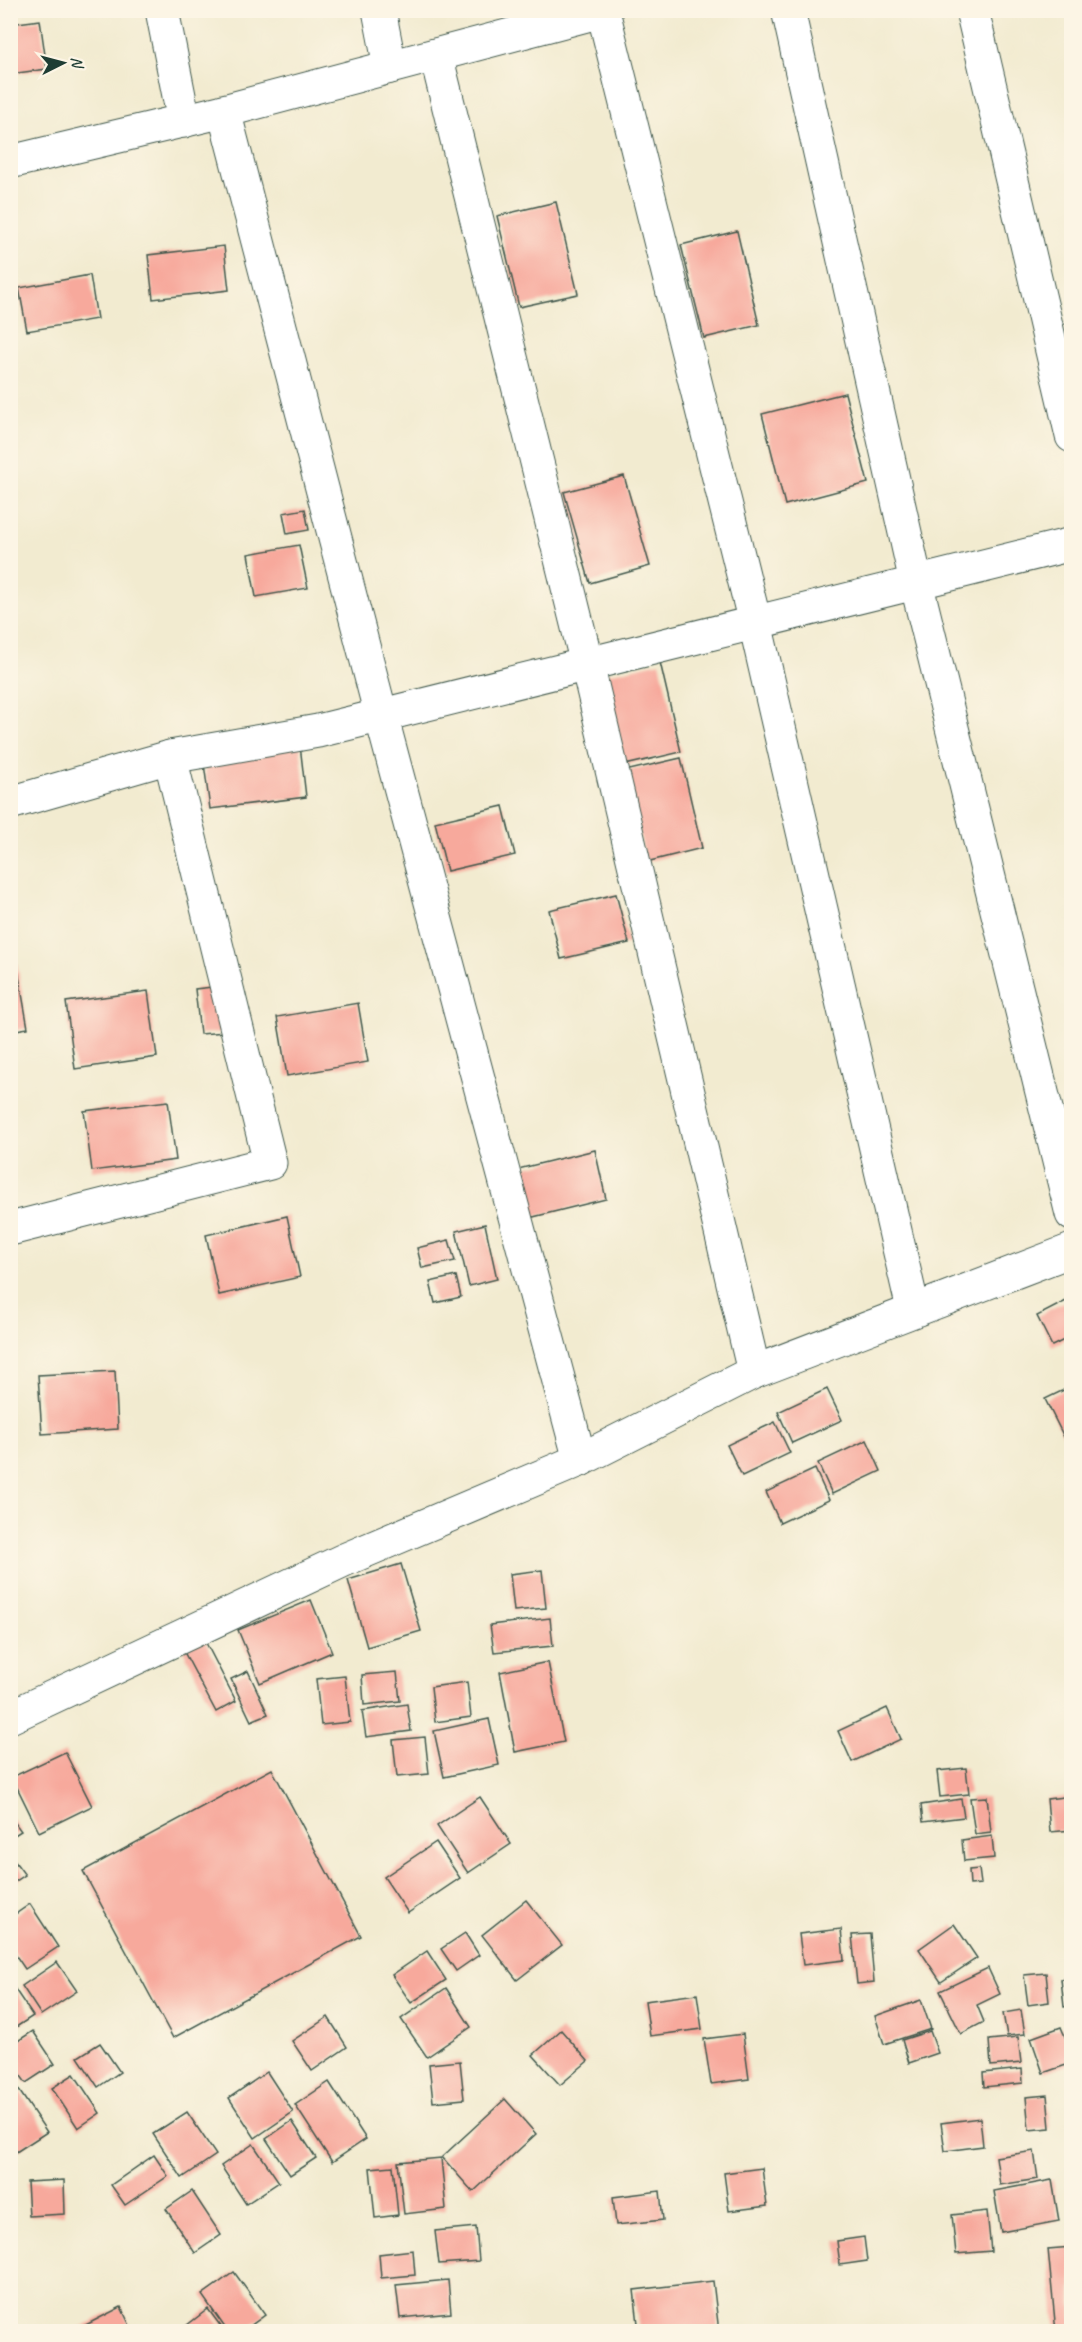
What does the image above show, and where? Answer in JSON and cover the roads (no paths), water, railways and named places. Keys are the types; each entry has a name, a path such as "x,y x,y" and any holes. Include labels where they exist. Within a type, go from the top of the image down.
{"street":[{"path":"162,10 184,121"},
{"path":"379,10 390,67"},
{"path":"788,10 916,582 1071,1214"},
{"path":"972,10 1071,436"},
{"path":"10,162 224,111 591,12 755,623 913,1309"},
{"path":"436,55 587,664 754,1372"},
{"path":"224,111 381,715 580,1460"},
{"path":"10,803 170,757 318,731 1071,544"},
{"path":"10,1229 270,1163 170,757"},
{"path":"10,1717 344,1560 580,1460 754,1372 1071,1250"}]}
